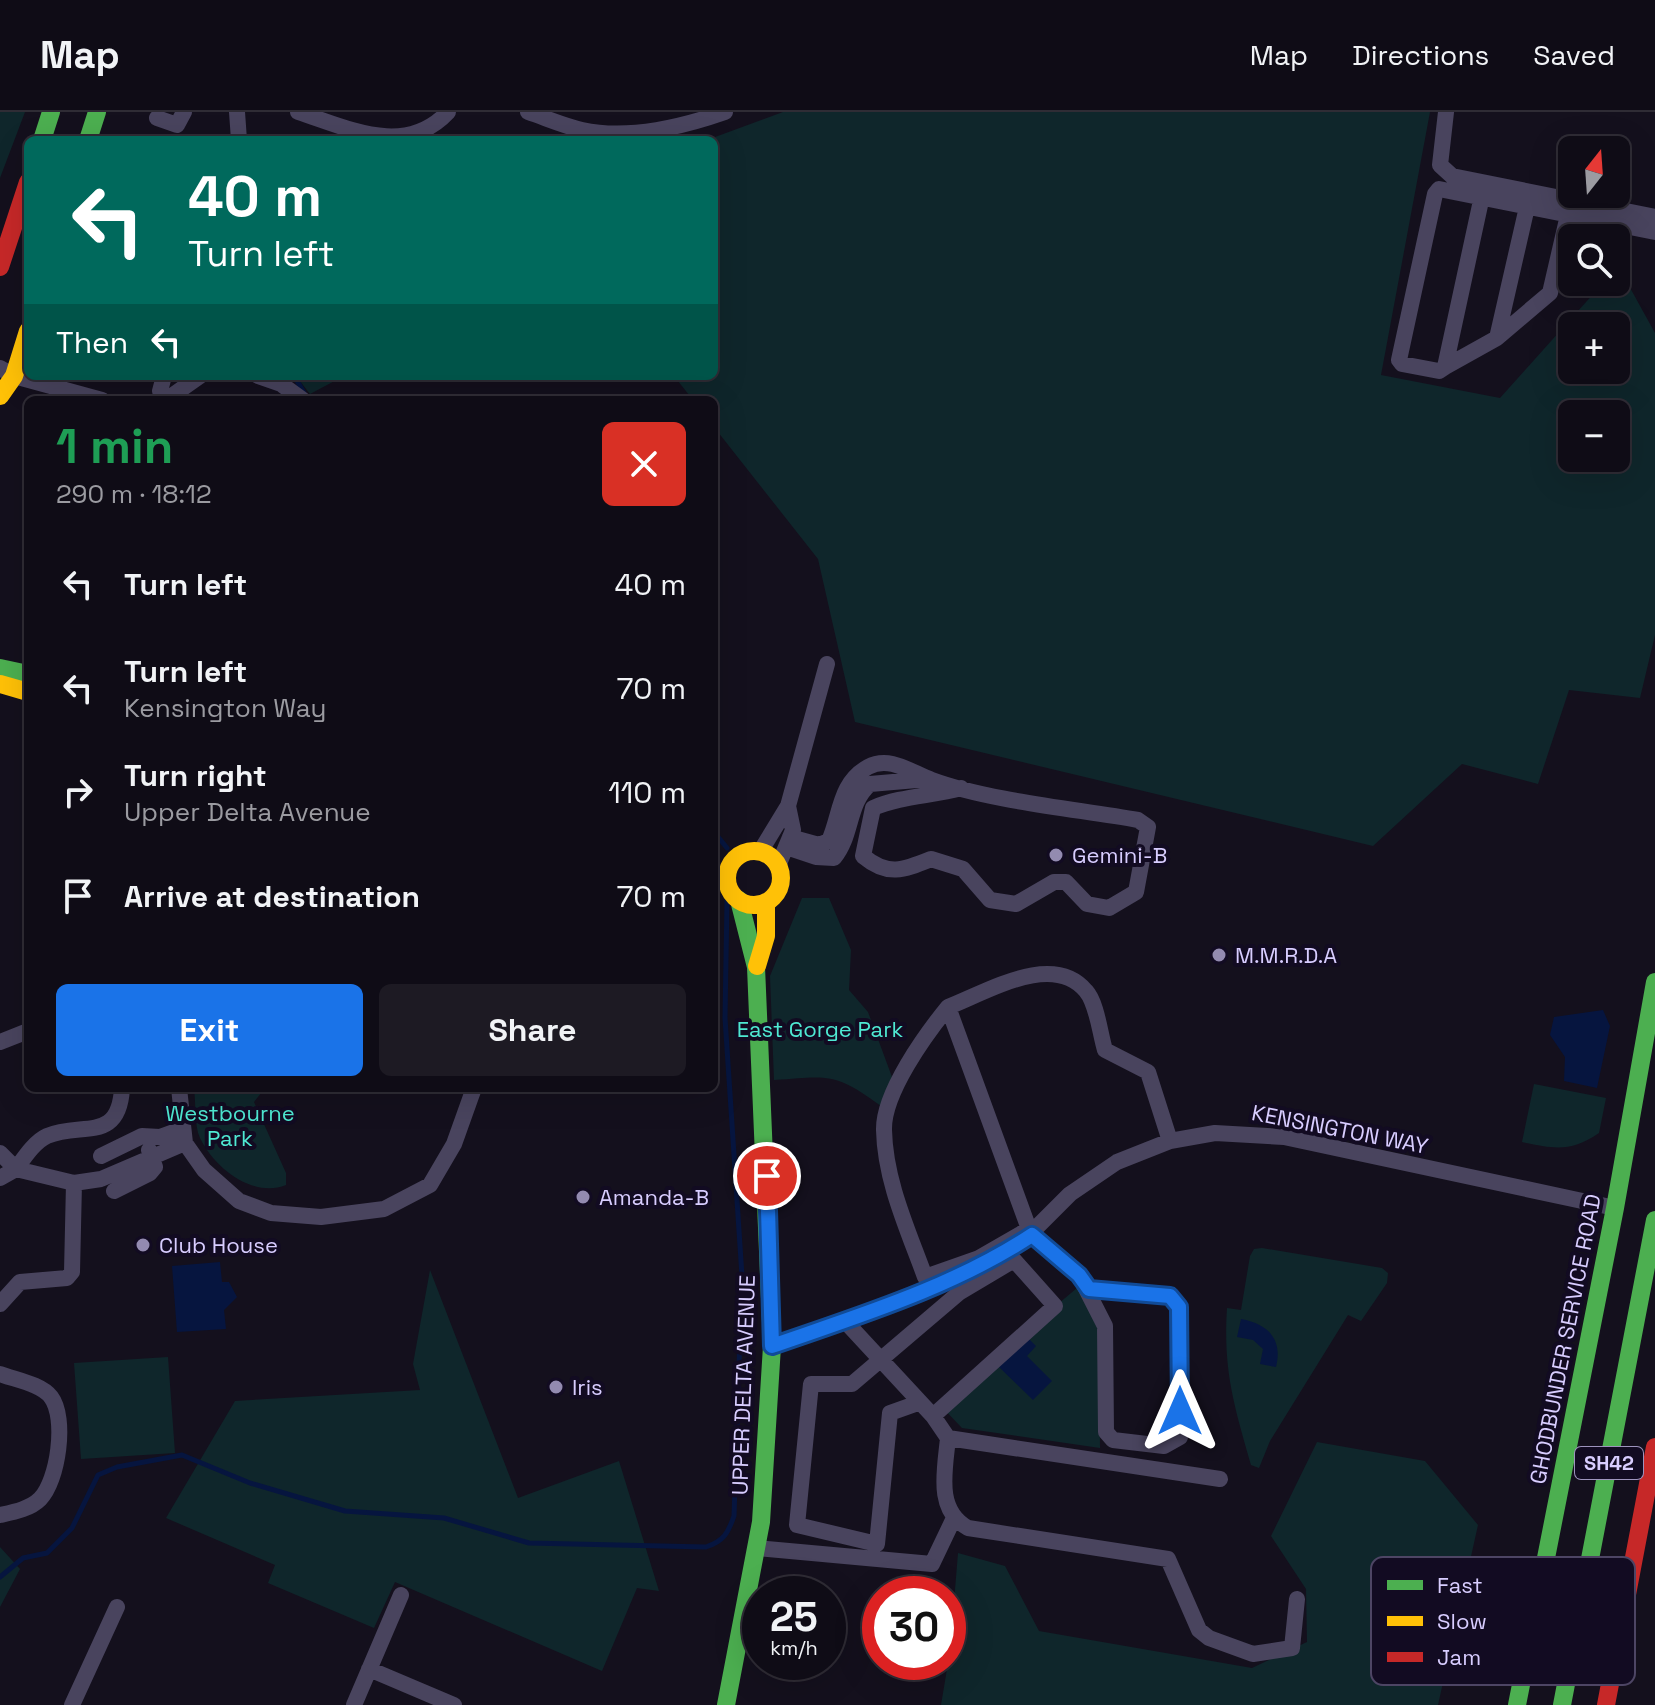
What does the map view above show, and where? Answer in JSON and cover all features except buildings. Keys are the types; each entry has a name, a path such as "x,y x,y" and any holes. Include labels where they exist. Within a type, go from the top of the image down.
{"street":[{"path":"43,136 51,112"},
{"path":"89,136 97,112"},
{"path":"157,118 177,125 184,112"},
{"path":"237,112 239,136"},
{"path":"298,112 373,136"},
{"path":"396,136 413,134 448,112"},
{"path":"528,112 567,133 642,131 694,123 725,112"},
{"path":"1446,112 1440,165 1452,176 1655,217"},
{"path":"1568,215 1550,293 1497,338 1439,371 1402,364 1399,360 1439,189 1655,232"},
{"path":"0,267 24,194"},
{"path":"1445,367 1482,196"},
{"path":"1497,338 1527,207"},
{"path":"0,396 7,372 24,339"},
{"path":"34,380 88,396"},
{"path":"163,389 189,380"},
{"path":"282,380 300,396"},
{"path":"760,852 788,806 827,664"},
{"path":"0,668 24,673"},
{"path":"0,684 24,691"},
{"path":"788,842 816,857 841,859 838,836 855,800 870,784 930,779 961,788 1138,820 1148,827 1136,892 1109,908 1087,904 1066,882 1054,882 1016,904 990,900 963,869 931,859 897,873 875,866 863,856 873,808 888,801 932,797 961,788"},
{"path":"778,866 769,855 747,852 723,858 721,880 739,900 752,905 766,903 780,887 778,866 793,830 788,806"},
{"path":"788,842 819,845 838,836"},
{"name":"UPPER DELTA AVENUE","path":"726,1705 757,1548 772,1346 756,967 739,900"},
{"name":"UPPER DELTA AVENUE","path":"756,967 766,936 766,903"},
{"path":"948,1007 1029,1229 979,1258 925,1277 893,1188 883,1128 889,1105 923,1037 948,1007 1038,973 1065,974 1088,992 1105,1050 1148,1072 1170,1141"},
{"name":"GHODBUNDER SERVICE ROAD","path":"1546,1557 1615,1208 1655,982"},
{"path":"0,1042 24,1033"},
{"path":"0,1178 16,1169 42,1139 51,1134 86,1131 114,1119 121,1109 122,1092"},
{"path":"179,1092 183,1136 204,1170 239,1201 271,1213 321,1217 384,1209 430,1185 454,1144 473,1092"},
{"name":"KENSINGTON WAY","path":"772,1346 930,1289 1004,1253 1032,1235 1070,1194 1105,1170 1170,1141 1215,1133 1284,1137 1615,1208"},
{"path":"101,1156 142,1136 183,1136"},
{"path":"114,1191 150,1173 155,1167 142,1136"},
{"path":"0,1153 16,1169 74,1183 101,1179 142,1159 153,1159 183,1136"},
{"path":"0,1304 5,1303 20,1282 67,1278 72,1272 74,1183"},
{"name":"SH42","path":"1590,1557 1655,1220"},
{"path":"1032,1235 1079,1275 1089,1289 1105,1326 1106,1432 1113,1440 1164,1446 1180,1437 1179,1307 1170,1296 1089,1289"},
{"path":"918,1403 890,1413 877,1544 797,1525 811,1384 852,1384 960,1292 1014,1260 1055,1306 933,1416"},
{"path":"757,1548 932,1564 953,1520 944,1485 948,1438 933,1416 844,1320"},
{"path":"0,1374 44,1390 60,1416 60,1431 46,1492 27,1507 0,1515"},
{"path":"948,1438 1220,1479"},
{"name":"SH42","path":"1634,1557 1655,1447"},
{"path":"953,1520 982,1532 1168,1559 1199,1630 1209,1638 1253,1654 1292,1648 1297,1599"},
{"path":"354,1705 401,1595"},
{"path":"72,1705 117,1607"},
{"path":"369,1669 454,1705"},
{"name":"GHODBUNDER SERVICE ROAD","path":"1517,1705 1521,1685"},
{"name":"SH42","path":"1562,1705 1566,1685"},
{"name":"SH42","path":"1606,1705 1610,1685"}],"green space":[{"path":"0,112 25,112 0,178"},
{"path":"783,112 1430,112 1381,375 1500,398 1558,333 1558,384 1630,384 1630,312 1577,312 1591,296 1630,296 1630,288 1655,333 1655,635 1640,698 1569,690 1538,784 1462,764 1373,846 855,722 818,559 718,432 718,396 690,396 677,380 718,380 718,136"},
{"path":"299,380 336,380 310,394"},
{"name":"East Gorge Park","path":"802,898 829,898 851,950 849,990 868,1012 892,1077 881,1106 853,1087 831,1079 774,1080 770,976"},
{"path":"1534,1084 1606,1098 1599,1133 1571,1146 1522,1142"},
{"name":"Westbourne Park","path":"194,1092 262,1092 254,1102 286,1173 286,1185 261,1188 236,1178 207,1149 198,1133"},
{"path":"1254,1249 1382,1268 1388,1273 1387,1283 1361,1321 1348,1315 1270,1441 1259,1468 1251,1465 1235,1406 1228,1370 1226,1330 1227,1308 1241,1310 1250,1256"},
{"path":"430,1270 518,1498 619,1461 659,1591 637,1588 602,1671 395,1582 374,1628 268,1583 275,1565 166,1518 235,1401 420,1390 413,1364"},
{"path":"1077,1288 1099,1329 1100,1448 962,1428 939,1404"},
{"path":"168,1357 175,1453 81,1459 74,1363"},
{"path":"1317,1442 1425,1461 1478,1525 1471,1557 1371,1557 1371,1685 1442,1685 1438,1705 941,1705 945,1680 966,1680 966,1576 956,1576 958,1553 1005,1566 1039,1631 1252,1668 1307,1642 1306,1589 1271,1536"},
{"path":"0,1547 20,1569 0,1607"}],"water":[{"path":"1603,1010 1610,1026 1597,1088 1564,1081 1565,1057 1550,1035 1554,1017"},
{"path":"220,1262 222,1282 229,1282 237,1297 224,1310 226,1329 177,1332 172,1266"},
{"path":"1241,1319 1259,1325 1271,1334 1277,1348 1276,1367 1260,1364 1263,1349 1253,1340 1237,1337"},
{"path":"1028,1338 1036,1346 1027,1356 1052,1381 1033,1400 999,1367"}],"waterway":[{"path":"297,380 304,393"},
{"path":"718,837 727,848"},
{"path":"0,1577 23,1558 47,1553 72,1528 98,1475 117,1467 182,1455 250,1483 345,1511 444,1518 529,1543 706,1547 721,1539 734,1516 742,1276 725,1018 727,900"}],"traffic: fast":[{"path":"43,136 51,112"},
{"path":"89,136 97,112"},
{"path":"0,668 24,673"},
{"path":"726,1705 761,1522 772,1346 756,967 739,900"},
{"path":"1546,1557 1615,1208 1655,982"},
{"path":"1590,1557 1655,1220"},
{"path":"1517,1705 1521,1685"},
{"path":"1562,1705 1566,1685"}],"traffic: slow":[{"path":"0,396 14,376 24,344"},
{"path":"0,684 24,691"},
{"path":"754,851 773,859 781,878 773,897 754,905 735,897 727,878 735,859 754,851"},
{"path":"757,966 766,936 766,903"}],"traffic: jam":[{"path":"0,267 24,194"},
{"path":"1634,1557 1655,1447"},
{"path":"1606,1705 1610,1685"}],"place":[{"name":"Gemini-B","path":"1056,855"},
{"name":"M.M.R.D.A","path":"1219,955"},
{"name":"Amanda-B","path":"583,1197"},
{"name":"Club House","path":"143,1245"},
{"name":"Iris","path":"556,1387"}],"route":[{"path":"767,1176 772,1346 930,1289 1004,1253 1032,1235 1079,1275 1089,1289 1170,1296 1179,1307 1180,1411"}]}
